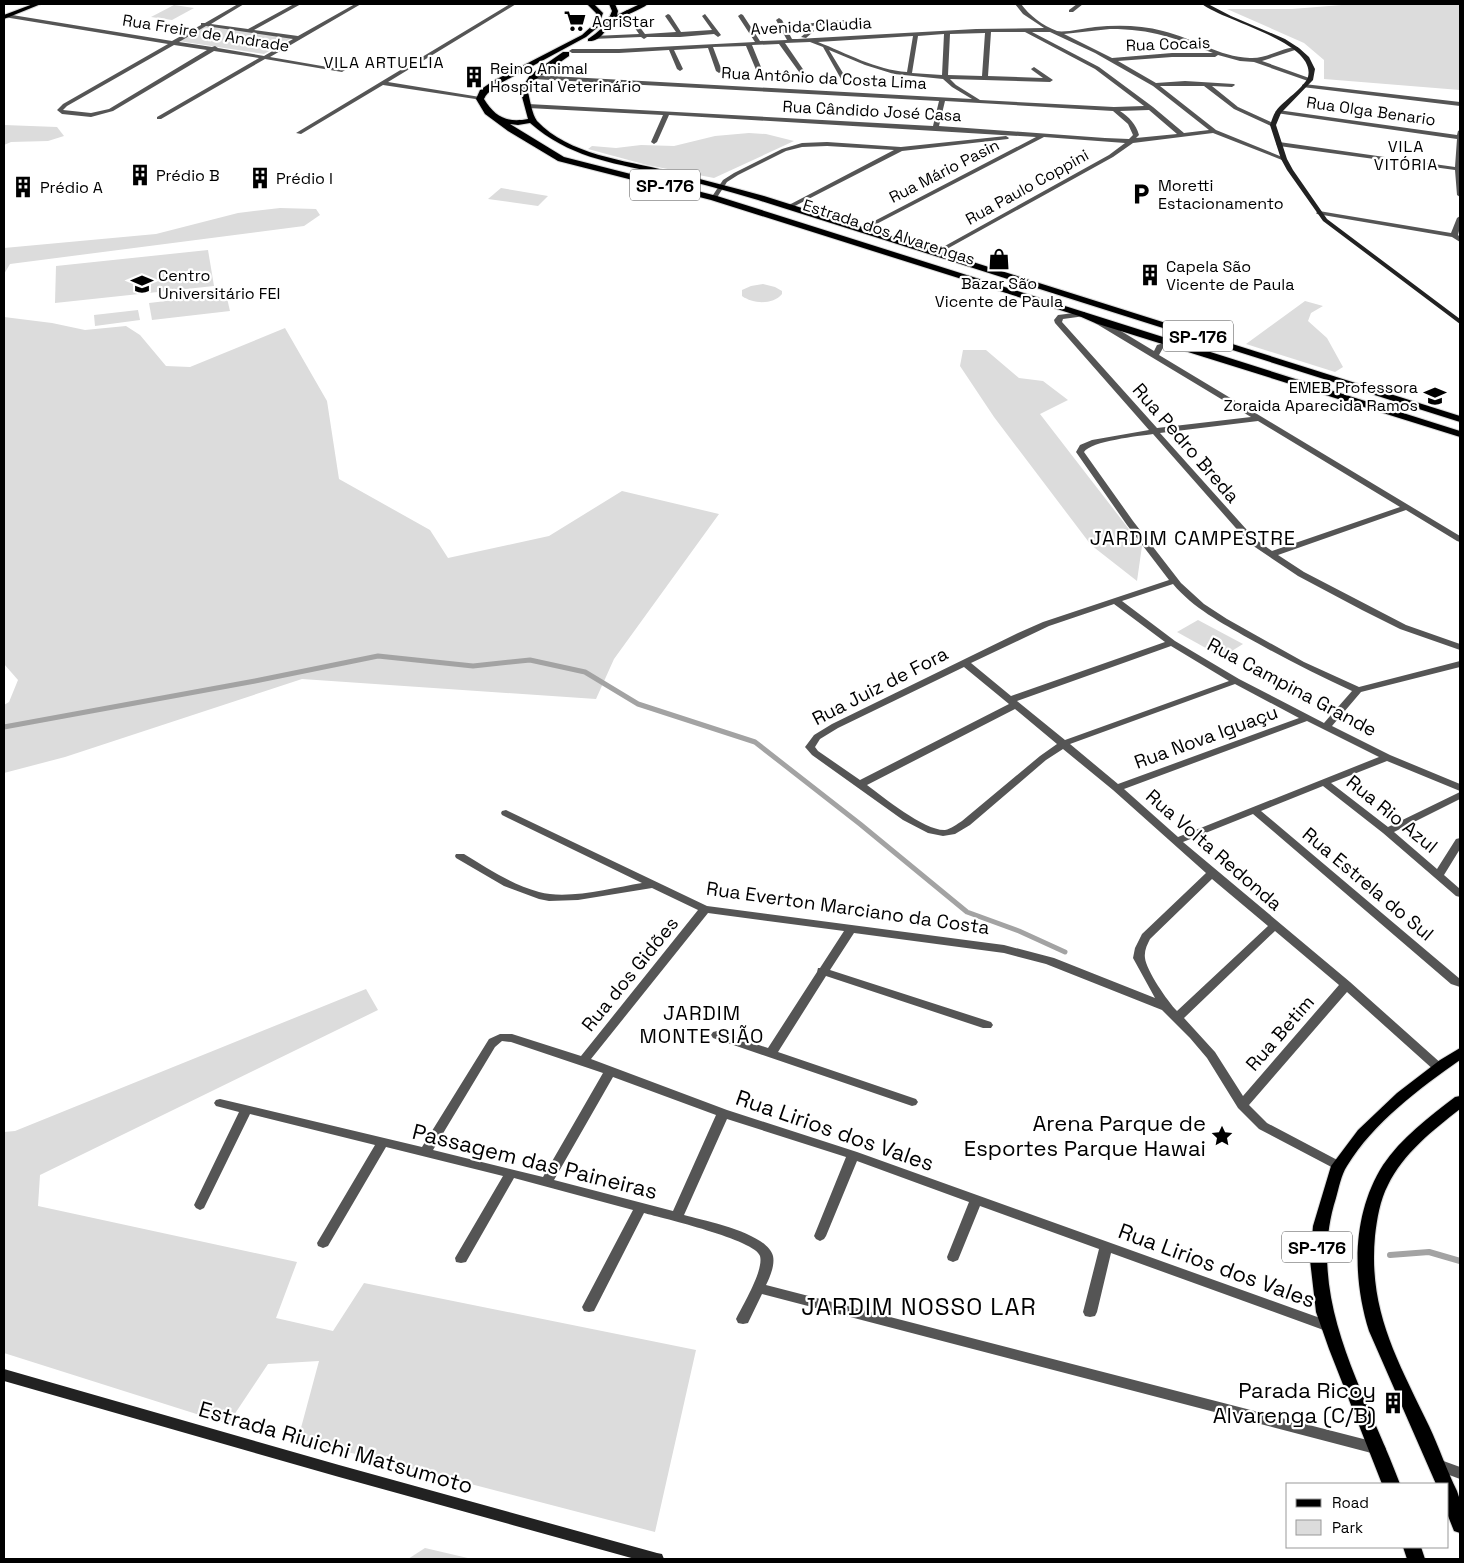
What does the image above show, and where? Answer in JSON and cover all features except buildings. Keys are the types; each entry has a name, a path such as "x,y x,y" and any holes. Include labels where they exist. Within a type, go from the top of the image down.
{"main road":[{"path":"5,17 35,4"},
{"path":"590,4 600,14"},
{"path":"480,99 486,89 584,36 596,26 600,14 616,4"},
{"path":"612,20 616,4"},
{"path":"498,120 518,123 532,120 524,92 527,84 534,77 594,38 612,20 645,4"},
{"path":"486,89 508,86 524,92"},
{"name":"Estrada dos Alvarengas","path":"480,99 488,112 498,120 528,141 561,159 714,198 1460,434"},
{"name":"Estrada dos Alvarengas","path":"532,120 549,135 580,152 720,186 1460,419"},
{"path":"852,241 859,236 861,230"},
{"path":"919,262 936,254"},
{"name":"SP-176","path":"1391,1483 1379,1449 1354,1394 1329,1327 1319,1290 1316,1251 1323,1211 1339,1166 1359,1138 1387,1110 1460,1053"},
{"name":"SP-176","path":"1445,1483 1376,1329 1367,1296 1366,1258 1369,1220 1380,1184 1388,1169 1419,1137 1460,1100"},
{"path":"1449,1494 1460,1526"}],"street":[{"path":"215,48 104,113 91,115 62,112 60,110 65,105 240,4"},
{"path":"250,30 298,4"},
{"path":"159,118 358,4"},
{"path":"299,133 513,4"},
{"path":"1018,4 1025,13 1055,32 1113,60 1156,85 1214,131 1284,159"},
{"path":"1071,11 1080,4"},
{"path":"1205,4 1296,48 1313,68 1310,80 1278,112 1273,125 1284,159 1319,213 1334,227 1460,322"},
{"path":"627,12 644,37"},
{"path":"668,16 680,35"},
{"path":"706,16 723,45"},
{"path":"742,16 758,42"},
{"name":"Rua Freire de Andrade","path":"5,17 266,56 342,70"},
{"path":"779,20 790,41 823,34 932,28"},
{"path":"804,37 811,32 806,25 844,22"},
{"path":"203,24 298,38"},
{"name":"Avenida Claudia","path":"572,51 596,55 758,42 811,41 988,31 1024,30 1055,32 1122,27 1142,28 1174,36 1224,56"},
{"path":"1024,30 1097,68 1152,108 1183,135"},
{"path":"985,79 988,31"},
{"path":"594,38 715,32"},
{"path":"947,33 945,77 954,86 978,100"},
{"path":"909,75 916,34"},
{"path":"811,41 888,71 909,75 1050,80 1034,69"},
{"path":"781,42 804,76"},
{"path":"748,43 760,72"},
{"path":"710,46 720,71"},
{"path":"671,48 680,69"},
{"path":"825,48 843,78"},
{"path":"1254,60 1296,48"},
{"path":"619,52 619,61"},
{"name":"Rua Cocais","path":"1113,60 1172,55 1224,56"},
{"path":"1224,56 1254,60 1310,80"},
{"name":"Rua Antônio da Costa Lima","path":"534,77 1114,109 1152,108"},
{"path":"383,83 480,99"},
{"path":"1206,84 1228,102 1249,115 1273,125"},
{"path":"1156,85 1232,85"},
{"path":"1304,86 1460,104"},
{"path":"936,128 942,99"},
{"name":"Rua Cândido José Casa","path":"528,106 936,128 1041,137 1131,141 1214,131"},
{"path":"1114,109 1132,124 1136,135 1131,141"},
{"name":"Rua Olga Benario","path":"1278,112 1460,134"},
{"path":"654,142 667,114"},
{"path":"1460,134 1460,195"},
{"path":"714,198 720,186 736,174 784,150 802,144 901,149 1027,135"},
{"name":"Rua Mário Pasin","path":"861,230 1041,137"},
{"name":"Rua Paulo Coppini","path":"936,254 1110,156 1131,141"},
{"path":"1279,144 1459,166"},
{"path":"789,207 901,149"},
{"path":"1319,213 1454,235 1460,240"},
{"path":"1454,235 1460,218"},
{"name":"Rua Pedro Breda","path":"1082,314 1061,317 1058,320 1238,528 1252,541 1301,574 1365,608 1403,627 1460,648"},
{"path":"1098,321 1156,354 1460,539"},
{"path":"1156,354 1160,347 1171,343"},
{"path":"1259,418 1155,431 1087,444 1080,452 1174,581 1202,606 1224,621 1301,664 1358,690"},
{"path":"1271,554 1407,507"},
{"name":"Rua Juiz de Fora","path":"1065,743 1043,758 966,823 951,832 943,833 932,831 907,818 815,753 810,747 812,741 835,726 1046,624 1174,581"},
{"name":"Rua Campina Grande","path":"1116,601 1172,643 1236,681 1307,718 1460,788"},
{"path":"861,784 1012,702 1172,643"},
{"name":"Rua Volta Redonda","path":"964,662 1118,788 1212,873 1346,985 1439,1068"},
{"path":"1326,727 1358,690 1460,664"},
{"path":"1065,743 1236,681"},
{"name":"Rua Nova Iguaçu","path":"1118,788 1307,718"},
{"path":"1176,841 1387,756"},
{"name":"Rua Rio Azul","path":"1324,782 1387,831 1460,894"},
{"path":"1387,831 1460,794"},
{"name":"Rua Estrela do Sul","path":"1253,809 1455,981 1460,982"},
{"name":"Rua Everton Marciano da Costa","path":"506,813 705,909 970,943 1034,956 1166,1007"},
{"path":"1439,875 1460,841"},
{"path":"460,856 513,887 541,897 564,898 654,884"},
{"path":"1212,873 1146,937 1140,948 1139,958 1144,970 1166,1007 1211,1055 1242,1105 1263,1126 1339,1166"},
{"name":"Rua dos Gidões","path":"583,1061 705,909"},
{"path":"1177,1018 1274,926"},
{"path":"771,1053 822,971 851,929"},
{"path":"822,971 987,1025"},
{"name":"Rua Betim","path":"1242,1105 1346,985"},
{"path":"717,1035 912,1102"},
{"name":"Rua Lirios dos Vales","path":"425,1153 491,1044 497,1038 503,1036 522,1040 723,1113 852,1155 1329,1327"},
{"path":"546,1183 610,1071"},
{"name":"Passagem das Paineiras","path":"220,1103 511,1174 677,1217 757,1243 764,1250 767,1258 757,1288 743,1319"},
{"path":"200,1205 246,1110"},
{"path":"677,1217 723,1113"},
{"path":"323,1243 382,1143"},
{"path":"820,1236 852,1155"},
{"path":"460,1258 511,1174"},
{"path":"953,1257 976,1199"},
{"path":"589,1307 640,1208"},
{"path":"1090,1312 1106,1246"},
{"path":"757,1288 1379,1449"},
{"name":"Estrada Riuichi Matsumoto","path":"4,1375 339,1471 658,1559"},
{"path":"1438,1465 1460,1473"}],"green space":[{"path":"1354,4 1460,4 1460,90 1324,79 1324,60 1304,43 1227,9 1292,9"},
{"path":"174,5 194,8 172,20 151,17"},
{"path":"207,25 292,38 264,54 178,41"},
{"path":"4,125 57,127 64,136 48,141 11,142 4,145"},
{"path":"749,133 766,134 794,141 714,178 647,165 588,149 592,146 616,148 641,145 674,146 715,136"},
{"path":"501,188 548,196 538,206 488,199"},
{"path":"280,208 316,209 320,215 304,226 10,264 4,274 4,248 156,234 238,213"},
{"path":"208,250 214,286 55,303 56,266"},
{"path":"763,284 775,287 782,291 782,294 768,302 752,301 742,296 742,290"},
{"path":"226,294 230,311 152,320 149,303"},
{"path":"1305,301 1323,306 1311,313 1308,321 1327,338 1343,367 1335,372 1246,344"},
{"path":"138,310 140,320 95,326 94,315"},
{"path":"4,317 52,323 85,330 126,326 140,335 166,366 190,367 285,328 327,401 339,479 430,530 448,558 549,536 622,491 719,514 614,659 596,699 302,679 65,757 4,773 4,705 9,702 18,680 4,664"},
{"path":"963,350 986,350 1019,378 1043,381 1068,400 1040,414 1142,546 1137,581 1091,545 994,417 960,366"},
{"path":"1198,620 1243,644 1222,657 1177,632"},
{"path":"366,989 378,1010 40,1175 38,1206 297,1262 276,1318 333,1331 364,1283 696,1350 655,1532 298,1439 319,1361 268,1364 228,1424 4,1353 4,1132 15,1131"},
{"path":"425,1548 472,1559 408,1559"}],"waterway":[{"path":"4,727 255,681 378,656 473,666 530,660 585,672 638,704 755,742 860,824 967,912 1019,931 1065,952"},
{"path":"1390,1255 1429,1252 1460,1261"}],"place":[{"name":"AgriStar","path":"575,21"},
{"name":"Reino Animal Hospital Veterinário","path":"474,77"},
{"name":"Prédio B","path":"140,175"},
{"name":"Prédio I","path":"260,178"},
{"name":"Prédio A","path":"23,187"},
{"name":"Moretti Estacionamento","path":"1141,194"},
{"name":"Bazar São Vicente de Paula","path":"999,259"},
{"name":"Capela São Vicente de Paula","path":"1150,275"},
{"name":"Centro Universitário FEI","path":"142,284"},
{"name":"EMEB Professora Zoraida Aparecida Ramos","path":"1435,396"},
{"name":"Arena Parque de Esportes Parque Hawai","path":"1222,1136"},
{"name":"Parada Ricoy Alvarenga (C/B)","path":"1393,1403"}],"district":[{"name":"VILA ARTUELIA","path":"384,62"},
{"name":"VILA VITÓRIA","path":"1406,155"},
{"name":"JARDIM CAMPESTRE","path":"1193,538"},
{"name":"JARDIM MONTE SIÃO","path":"702,1024"},
{"name":"JARDIM NOSSO LAR","path":"919,1306"}]}
